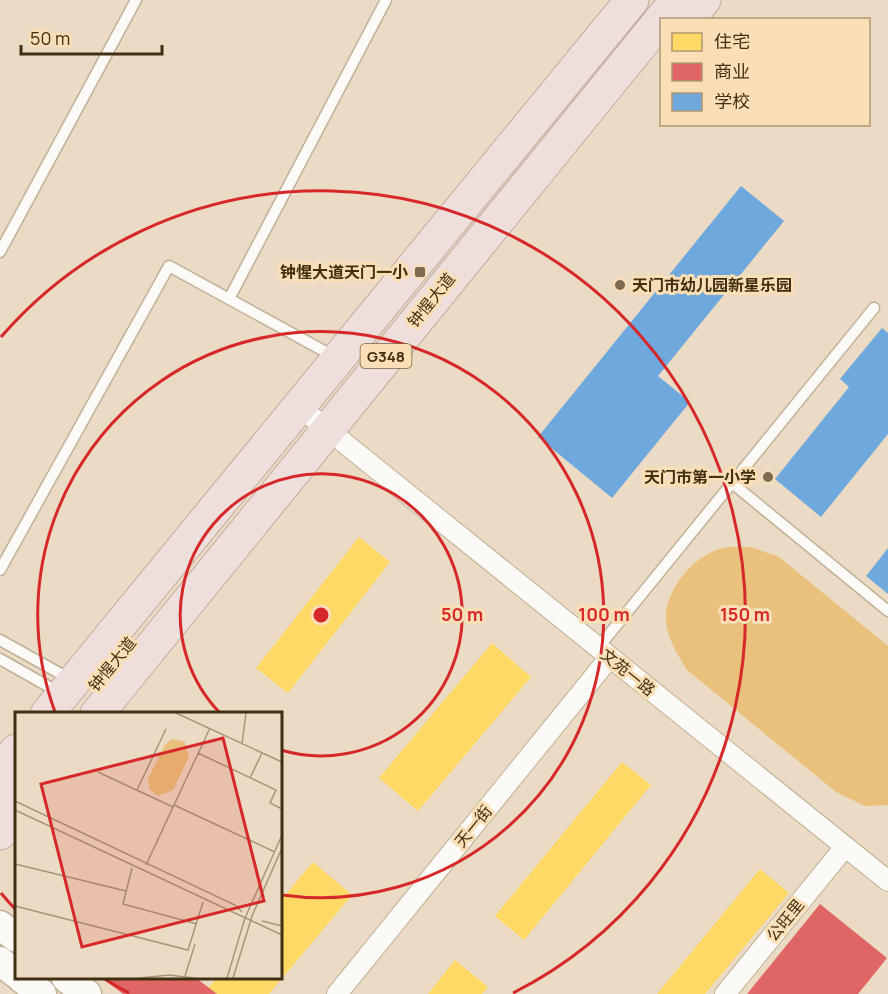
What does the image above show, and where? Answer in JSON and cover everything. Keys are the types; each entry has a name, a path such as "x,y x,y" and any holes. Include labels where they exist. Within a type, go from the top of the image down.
{"highway":[{"path":"64,701 338,358 632,0"},
{"name":"钟惺大道","path":"64,701 328,430 651,0"},
{"name":"钟惺大道","path":"662,18 677,0"},
{"path":"690,18 704,0"},
{"name":"钟惺大道","path":"99,712 660,21"},
{"path":"123,712 328,430 660,54"},
{"path":"0,771 15,752"},
{"path":"0,802 15,783"},
{"path":"0,833 15,814"},
{"path":"0,852 15,843"}],"main road":[{"path":"0,925 15,937"},
{"path":"0,961 15,973"},
{"path":"22,979 42,994"},
{"path":"67,979 87,994"}],"street":[{"name":"文苑一路","path":"328,430 888,881"},
{"name":"天一街","path":"337,994 604,653"},
{"name":"公旺里","path":"725,994 845,847"}],"lane":[{"path":"0,252 136,0"},
{"path":"229,299 386,0"},
{"path":"0,570 169,266 338,358"},
{"path":"604,653 732,483 873,308"},
{"path":"732,483 888,611"},
{"path":"0,640 64,701"},
{"path":"0,658 64,701"}],"shaded area":[{"path":"726,547 751,547 779,557 888,646 888,805 865,806 836,792 687,670 676,651 667,630 666,615 672,593 685,573 713,551"}],"building: 住宅":[{"path":"359,537 390,562 288,693 256,668"},
{"path":"492,643 531,677 418,811 379,778"},
{"path":"622,762 651,785 524,940 495,916"},
{"path":"313,862 352,895 282,978 282,899"},
{"path":"760,869 789,893 705,994 657,994"},
{"path":"455,960 488,987 482,994 428,994"},
{"path":"216,979 282,979 269,994 217,994 208,988"}],"building: 商业":[{"path":"820,904 887,958 858,994 747,994"},
{"path":"103,979 197,979 217,994 123,994"}],"building: 学校":[{"path":"741,186 784,221 658,376 690,402 612,498 538,437"},
{"path":"882,328 888,333 888,434 821,517 775,479 849,387 840,379"},
{"path":"888,548 888,594 866,576"}],"place":[{"name":"钟惺大道天门一小","path":"420,272"},
{"name":"天门市幼儿园新星乐园","path":"620,285"},
{"name":"天门市第一小学","path":"768,477"}]}
